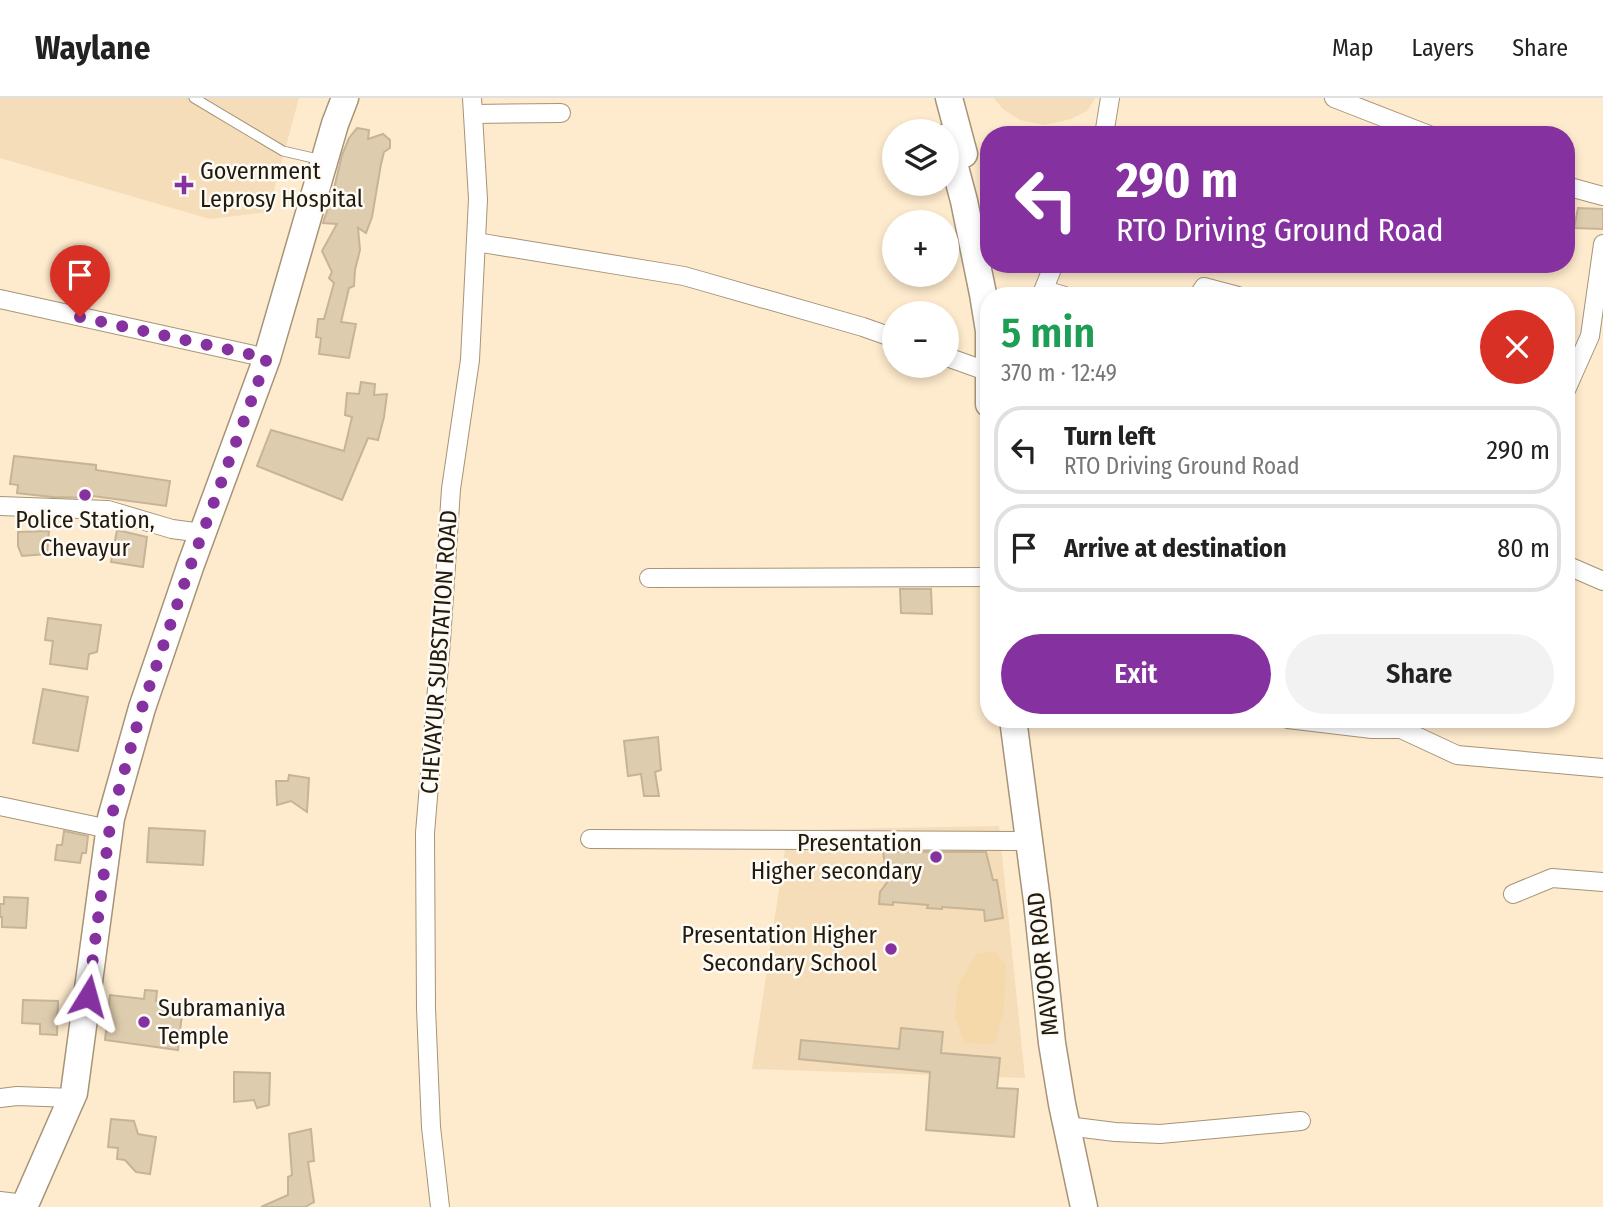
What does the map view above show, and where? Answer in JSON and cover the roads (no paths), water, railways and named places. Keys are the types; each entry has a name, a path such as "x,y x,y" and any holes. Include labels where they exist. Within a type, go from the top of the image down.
{"main road":[{"path":"16,1204 72,1098 111,818 142,708 202,533 267,358 324,160 345,98"},
{"path":"937,98 942,119"},
{"path":"949,98 980,220"},
{"path":"959,182 982,287"},
{"name":"MAVOOR ROAD","path":"1001,728 1039,1040 1069,1207"},
{"name":"MAVOOR ROAD","path":"1014,728 1052,1043 1084,1207"}],"street":[{"path":"1105,126 1110,98"},
{"path":"1334,98 1406,126"},
{"path":"472,106 561,113"},
{"name":"CHEVAYUR SUBSTATION ROAD","path":"440,1207 431,1127 427,1034 425,833 451,489 470,360 478,199 472,106"},
{"path":"1575,188 1603,196"},
{"path":"476,242 684,276 882,334"},
{"path":"1575,370 1590,336 1603,244"},
{"path":"0,299 267,358"},
{"path":"959,361 980,369"},
{"path":"0,506 108,510 172,528 202,533"},
{"path":"1575,569 1603,581"},
{"path":"649,578 980,577"},
{"path":"1357,728 1382,728"},
{"path":"1409,728 1457,755 1603,768"},
{"path":"0,806 109,830"},
{"path":"590,839 1017,841"},
{"path":"1513,894 1552,878 1603,883"},
{"path":"0,1098 72,1098"},
{"path":"1067,1125 1115,1132 1160,1134 1301,1121"}],"lane":[{"path":"194,98 284,151 324,160"}],"place":[{"name":"Government Leprosy Hospital","path":"184,185"},
{"name":"Police Station, Chevayur","path":"85,495"},
{"name":"Presentation Higher secondary","path":"936,857"},
{"name":"Presentation Higher Secondary School","path":"891,949"},
{"name":"Subramaniya Temple","path":"144,1022"}]}
